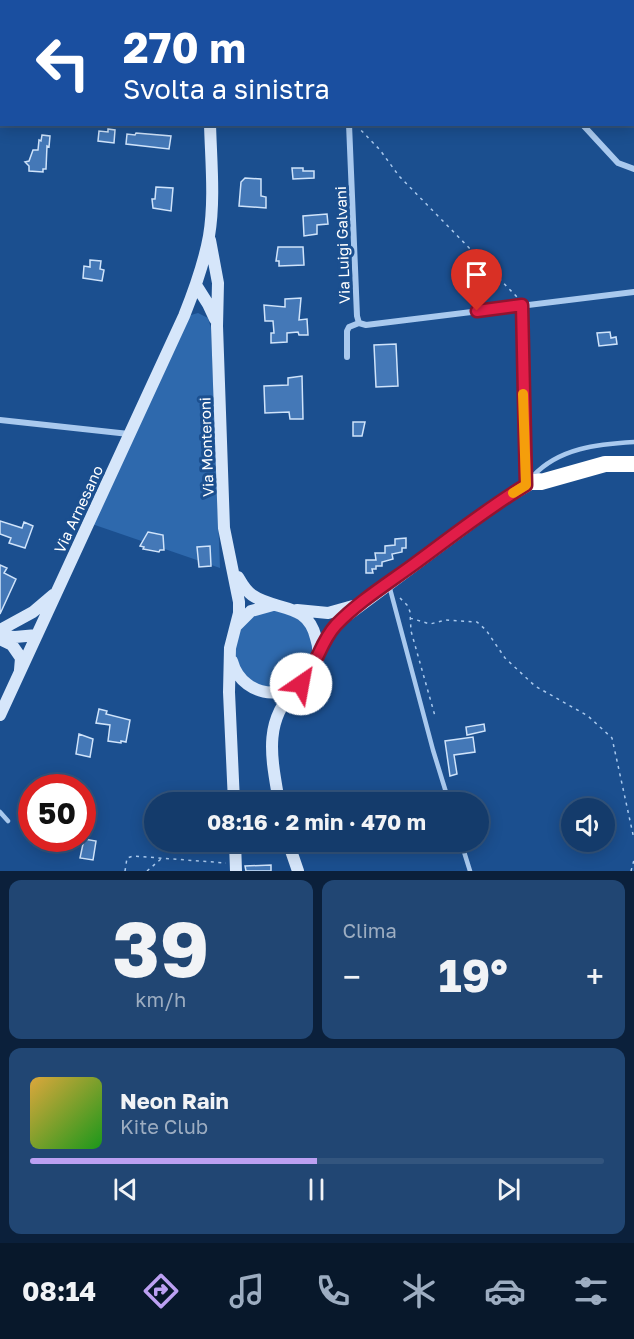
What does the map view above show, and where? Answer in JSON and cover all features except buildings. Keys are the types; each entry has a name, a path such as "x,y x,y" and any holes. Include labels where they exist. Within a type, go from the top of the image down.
{"highway":[{"path":"529,484 605,464 634,464"}],"main road":[{"name":"Via Monteroni","path":"184,316 196,285 209,236 212,204 210,126"},
{"name":"Via Monteroni","path":"209,236 217,272 216,323 224,528 239,602 230,656 229,692 234,792"},
{"name":"Via Monteroni","path":"196,285 208,303 216,323"},
{"path":"196,285 208,285 218,296"},
{"path":"184,316 190,312 204,310 216,323"},
{"name":"Via Arnesano","path":"0,715 184,316"},
{"path":"278,792 272,732 275,720 281,707 315,664 335,625 370,597 389,589 501,501 529,484 565,467 606,458 634,457"},
{"name":"Via Monteroni","path":"231,565 250,594 261,600 305,612 328,613 349,608 370,597"},
{"path":"0,634 49,600 58,590"},
{"path":"236,626 251,611 268,605 277,605"},
{"path":"293,609 310,623 315,632 318,654 315,664"},
{"path":"0,634 15,637 37,635"},
{"path":"0,634 21,658 20,672"},
{"path":"230,656 238,675 253,688 273,693 293,689 301,684"},
{"path":"235,852 236,867"},
{"path":"291,852 298,871"}],"street":[{"name":"Via Luigi Galvani","path":"347,357 347,331 349,327 359,322 349,126"},
{"path":"584,126 618,163 634,169"},
{"path":"359,322 366,325 634,292"},
{"path":"522,305 529,484"},
{"path":"0,420 129,434"}],"lane":[{"path":"529,484 537,473 566,453 591,447 634,442"},
{"path":"389,589 446,792"},
{"path":"0,812 8,821"},
{"path":"464,852 470,871"}],"path":[{"path":"357,126 380,150 399,176 518,297 522,305"},
{"path":"389,589 404,601 410,612 411,631 435,716"},
{"path":"410,618 430,624 446,620 477,622 486,630 505,658 535,686 588,716 609,734 612,738 634,839"},
{"path":"125,871 127,858 133,856 236,867"},
{"path":"147,871 161,858"},
{"path":"631,871 634,860"}],"shaded area":[{"path":"198,313 208,318 211,328 220,568 92,524 187,318"},
{"path":"274,610 289,613 306,627 313,649 310,664 296,681 274,688 259,685 242,671 235,649 238,634 252,617"}],"slow traffic":[{"path":"513,493 526,485 523,394"}],"route":[{"path":"301,684 310,674 322,646 335,625 388,583 526,485 522,305 477,311"}]}
